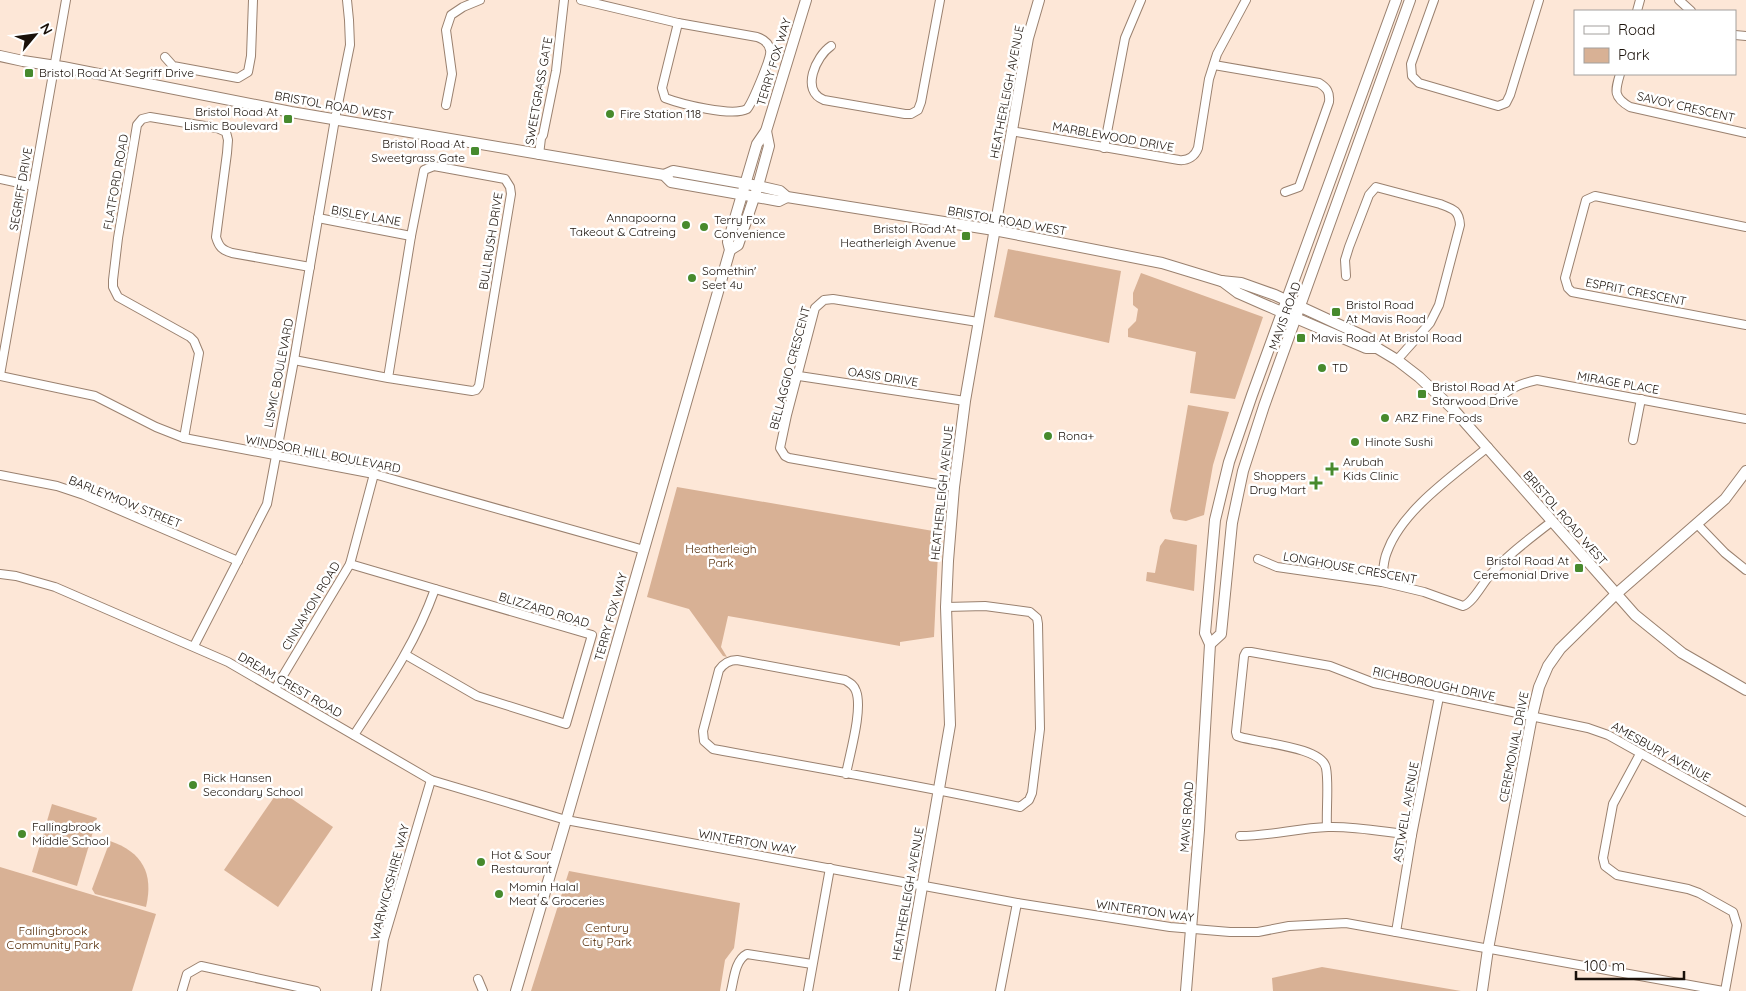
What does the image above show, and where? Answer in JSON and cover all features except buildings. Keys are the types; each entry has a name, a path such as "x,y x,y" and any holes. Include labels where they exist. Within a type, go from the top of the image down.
{"street":[{"name":"SEGRIFF DRIVE","path":"0,376 66,0"},
{"path":"165,57 173,66 238,78 248,72 251,56 253,0"},
{"name":"LISMIC BOULEVARD","path":"194,646 267,504 350,45 347,0"},
{"path":"446,105 452,74 446,30 451,15 463,7 480,0"},
{"name":"SWEETGRASS GATE","path":"539,155 556,71 564,0"},
{"path":"581,0 678,23 757,37 767,44 770,54 753,99 747,109 733,113 676,102 665,98 662,88 678,23"},
{"name":"TERRY FOX WAY","path":"516,991 730,250 728,242 757,144 766,132 806,0"},
{"path":"831,46 820,57 811,83 817,97 833,102 910,114 918,110 921,102 940,0"},
{"name":"HEATHERLEIGH AVENUE","path":"904,991 950,725 946,607 948,561 954,487 965,401 1028,38 1039,0"},
{"path":"1104,148 1125,38 1141,0"},
{"name":"MARBLEWOOD DRIVE","path":"1012,131 1183,161 1194,156 1198,148 1209,79 1224,38 1246,0"},
{"name":"MAVIS ROAD","path":"1186,991 1199,830 1210,644 1205,633 1213,535 1220,495 1235,442 1396,0"},
{"name":"MAVIS ROAD","path":"1210,644 1221,634 1230,538 1243,471 1264,406 1297,319 1410,0"},
{"path":"1434,0 1410,64 1412,76 1419,83 1498,106 1506,103 1510,95 1539,0"},
{"path":"1679,0 1690,10"},
{"name":"BRISTOL ROAD WEST","path":"0,56 335,120 539,155 664,175 673,171 746,183 780,191 787,197 994,230 1162,263 1221,281 1241,283 1286,300 1370,339 1377,348 1397,360 1443,398 1488,447 1615,595 1635,615 1682,653 1746,690"},
{"path":"1214,65 1319,83 1326,87 1329,92 1329,102 1300,184 1298,187 1285,192"},
{"name":"SAVOY CRESCENT","path":"1620,75 1616,89 1617,95 1620,101 1630,107 1746,133"},
{"name":"FLATFORD ROAD","path":"184,438 199,352 197,346 190,337 118,297 113,287 118,238 132,150 137,125 142,119 150,117 207,126 226,132 227,153 216,237 218,246 232,253 310,266"},
{"name":"TERRY FOX WAY","path":"730,250 738,245 758,186 769,146 766,132"},
{"name":"BULLRUSH DRIVE","path":"294,360 388,378 472,391 476,390 479,386 511,194 510,187 504,179 434,166 424,170 411,236 388,378"},
{"name":"BRISTOL ROAD WEST","path":"664,175 671,182 742,195 778,201 787,197"},
{"path":"0,179 33,186"},
{"path":"1346,276 1345,260 1349,247 1369,195 1376,187 1440,204 1450,208 1459,216 1460,225 1439,305 1430,322 1397,360"},
{"name":"ESPRIT CRESCENT","path":"1746,227 1594,196 1586,200 1565,278 1568,288 1572,292 1746,324"},
{"name":"BISLEY LANE","path":"318,218 411,236"},
{"name":"BRISTOL ROAD WEST","path":"1221,281 1238,293 1297,319 1366,348 1377,348"},
{"name":"BELLAGGIO CRESCENT","path":"954,487 789,458 785,456 780,448 781,441 815,308 824,300 833,299 978,322"},
{"name":"WINDSOR HILL BOULEVARD","path":"0,376 95,396 161,430 184,438 374,474 644,550"},
{"name":"OASIS DRIVE","path":"798,376 965,401"},
{"name":"MIRAGE PLACE","path":"1492,403 1506,391 1520,384 1537,380 1746,419"},
{"path":"1633,440 1641,399"},
{"path":"1382,582 1386,554 1391,542 1401,528 1426,499 1488,447"},
{"name":"CEREMONIAL DRIVE","path":"1482,991 1488,949 1532,716 1538,687 1548,666 1560,649 1615,595 1725,500 1746,471"},
{"name":"BARLEYMOW STREET","path":"0,474 56,486 84,495 238,561"},
{"name":"CINNAMON ROAD","path":"275,689 350,564 374,474"},
{"name":"LONGHOUSE CRESCENT","path":"1258,558 1277,567 1382,582 1424,592 1463,606 1469,604 1492,572 1551,522"},
{"path":"1696,524 1725,553 1746,570"},
{"name":"BLIZZARD ROAD","path":"350,564 592,635 566,724 477,696 406,655"},
{"name":"DREAM CREST ROAD","path":"0,574 16,576 55,587 194,646 242,669 431,780 566,820"},
{"path":"354,735 406,655 424,618 435,589"},
{"path":"846,774 857,714 856,692 852,684 845,680 737,660 731,660 723,665 719,670 703,732 704,741 713,749 846,774 940,790 1020,807 1029,800 1032,793 1040,729 1037,618 1030,612 984,606 946,607"},
{"name":"RICHBOROUGH DRIVE","path":"1327,827 1327,770 1322,760 1288,746 1237,736 1244,656 1246,652 1330,666 1374,683 1532,716"},
{"name":"ASTWELL AVENUE","path":"1396,932 1412,835 1439,698"},
{"name":"AMESBURY AVENUE","path":"1532,716 1588,728 1608,736 1746,812"},
{"path":"1640,754 1613,804 1603,858 1605,866 1617,875 1688,889 1733,912 1737,925 1724,991"},
{"name":"WARWICKSHIRE WAY","path":"376,991 384,939 431,780"},
{"name":"WINTERTON WAY","path":"566,820 1017,903 1170,927 1230,932 1258,932 1289,926 1346,923 1724,991"},
{"path":"1240,836 1258,836 1327,827 1358,828 1412,835"},
{"path":"808,991 830,868"},
{"path":"1000,991 1017,903"},
{"path":"731,991 737,965 742,957 747,954 812,964"},
{"path":"182,991 187,974 201,966 316,991"},
{"path":"478,979 483,991"}],"green space":[{"path":"1008,249 1121,271 1109,343 994,317"},
{"path":"1141,273 1263,317 1235,399 1190,393 1196,352 1128,337 1128,329 1136,321 1138,309 1133,305 1133,293"},
{"path":"1188,405 1229,412 1213,465 1204,515 1186,521 1173,519 1170,511"},
{"name":"Heatherleigh Park","path":"677,487 939,532 934,637 900,642 900,646 728,616 721,647 727,657 723,656 689,609 647,597"},
{"path":"1165,539 1197,545 1194,591 1146,581 1147,572 1155,573 1160,546"},
{"path":"279,790 333,827 278,907 224,870"},
{"path":"52,804 97,818 77,886 32,872"},
{"path":"110,841 130,851 143,865 147,874 148,884 146,907 95,894 92,889"},
{"name":"Fallingbrook Community Park","path":"0,867 156,914 132,991 0,991"},
{"name":"Century City Park","path":"569,871 740,903 734,948 725,960 720,991 531,991"},
{"path":"1322,967 1461,991 1273,991 1272,978"}],"place":[{"name":"Bristol Road At Segriff Drive","path":"29,73"},
{"name":"Fire Station 118","path":"610,114"},
{"name":"Bristol Road At Lismic Boulevard","path":"288,119"},
{"name":"Bristol Road At Sweetgrass Gate","path":"475,151"},
{"name":"Annapoorna Takeout & Catreing","path":"686,225"},
{"name":"Terry Fox Convenience","path":"704,227"},
{"name":"Bristol Road At Heatherleigh Avenue","path":"966,236"},
{"name":"Somethin' Seet 4u","path":"692,278"},
{"name":"Bristol Road At Mavis Road","path":"1336,312"},
{"name":"Mavis Road At Bristol Road","path":"1301,338"},
{"name":"TD","path":"1322,368"},
{"name":"Bristol Road At Starwood Drive","path":"1422,394"},
{"name":"ARZ Fine Foods","path":"1385,418"},
{"name":"Rona+","path":"1048,436"},
{"name":"Hinote Sushi","path":"1355,442"},
{"name":"Arubah Kids Clinic","path":"1332,469"},
{"name":"Shoppers Drug Mart","path":"1316,483"},
{"name":"Bristol Road At Ceremonial Drive","path":"1579,568"},
{"name":"Rick Hansen Secondary School","path":"193,785"},
{"name":"Fallingbrook Middle School","path":"22,834"},
{"name":"Hot & Sour Restaurant","path":"481,862"},
{"name":"Momin Halal Meat & Groceries","path":"499,894"}]}
